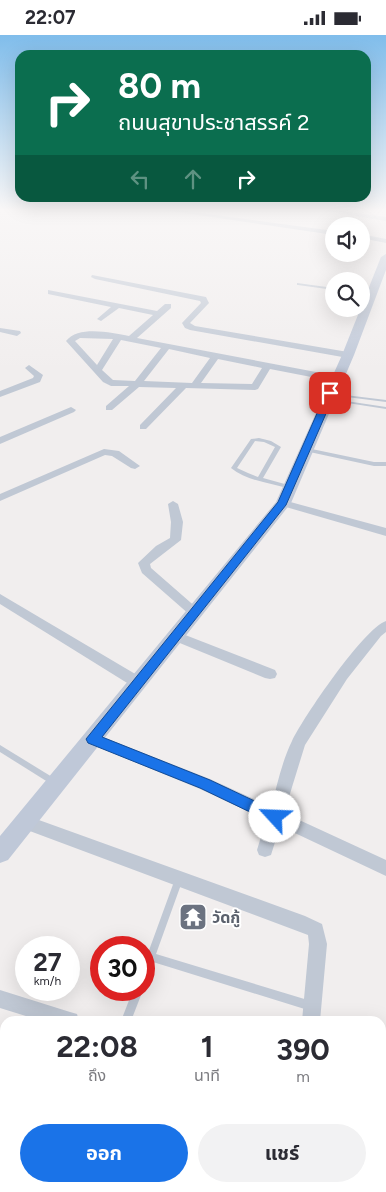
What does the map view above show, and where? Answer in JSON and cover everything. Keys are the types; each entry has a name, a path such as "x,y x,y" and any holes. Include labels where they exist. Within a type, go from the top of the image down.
{"street":[{"path":"370,287 383,263"},
{"path":"95,277 203,299 205,303 186,323 193,328 348,355"},
{"path":"51,291 158,314"},
{"path":"101,319 118,305"},
{"path":"130,340 168,305"},
{"path":"0,853 283,503 348,355 359,317"},
{"path":"0,330 17,333"},
{"path":"267,366 255,387 110,383 106,381 70,341 91,335 130,340 216,356 267,366 332,391"},
{"path":"97,371 118,338"},
{"path":"109,408 138,383 166,347"},
{"path":"143,427 190,384 216,356"},
{"path":"0,395 37,380 39,375 29,368"},
{"path":"0,441 71,410"},
{"path":"0,498 104,452 115,453 135,466"},
{"path":"283,503 386,532"},
{"path":"173,505 178,520 178,531 174,540 144,563 146,570 194,612"},
{"path":"0,598 137,682"},
{"path":"265,850 298,743 342,675 376,633 386,626"},
{"path":"175,636 270,675"},
{"path":"93,739 205,784 386,867"},
{"path":"24,822 305,924 316,930 318,944 312,1014"},
{"path":"0,999 54,1016"}],"lane":[{"path":"298,284 325,288"},
{"path":"332,391 386,401"},
{"path":"332,391 386,408"},
{"path":"260,478 278,447 257,439 252,440 234,466 237,470 260,478 290,487"},
{"path":"307,450 374,464 386,463"},
{"path":"0,748 56,783"},
{"path":"155,946 179,879"},
{"path":"155,958 312,1014"},
{"path":"128,1016 134,1001"}],"place":[{"name":"วัดกู้","path":"193,917"}],"route":[{"path":"275,817 205,784 93,739 283,503 330,393"}]}
